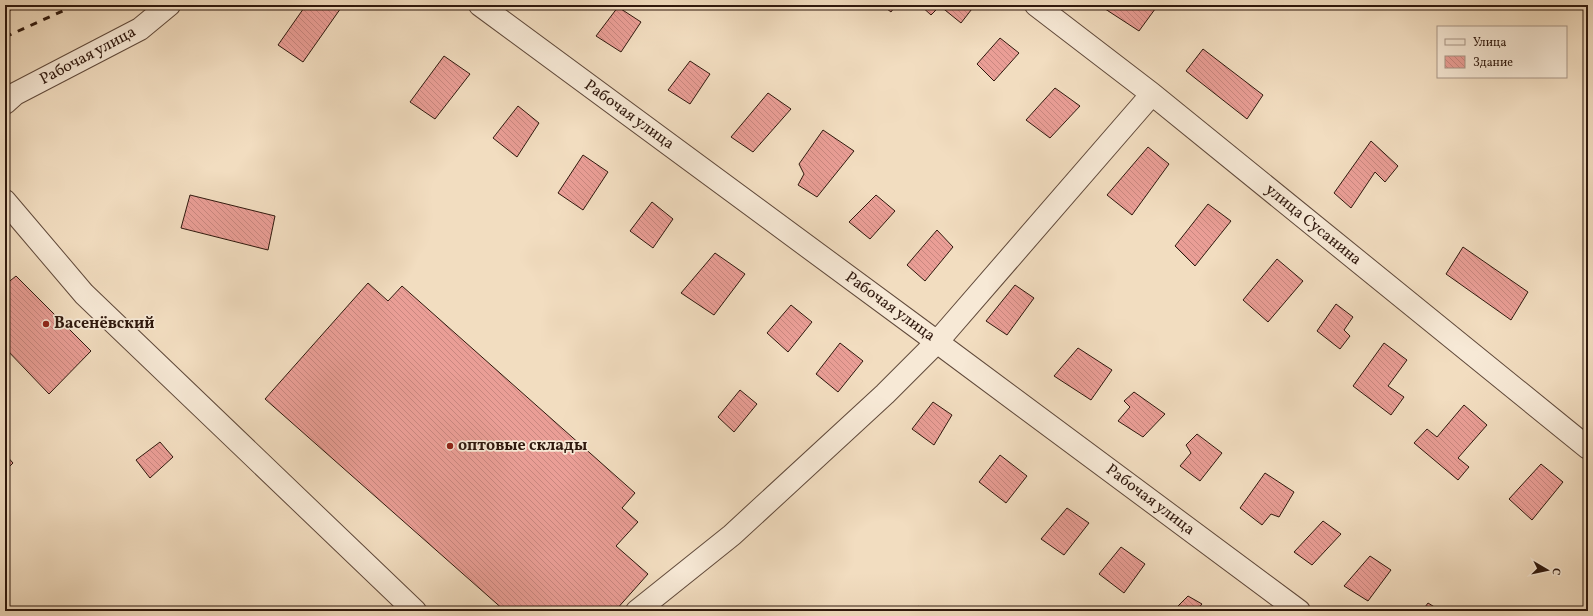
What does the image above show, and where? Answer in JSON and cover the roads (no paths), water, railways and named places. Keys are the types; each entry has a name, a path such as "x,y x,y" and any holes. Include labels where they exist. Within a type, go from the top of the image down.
{"street":[{"name":"Рабочая улица","path":"5,103 15,94 140,30 169,5"},
{"name":"Рабочая улица","path":"480,5 1299,611"},
{"name":"улица Сусанина","path":"1036,5 1152,94 1588,448"},
{"path":"637,611 732,534 885,394 937,342 1152,94"},
{"path":"5,201 84,294 415,611"}],"railway":[{"path":"5,12 17,5"},
{"path":"5,37 76,5"}],"place":[{"name":"Васенёвский","path":"46,324"},
{"name":"оптовые склады","path":"450,446"}]}
